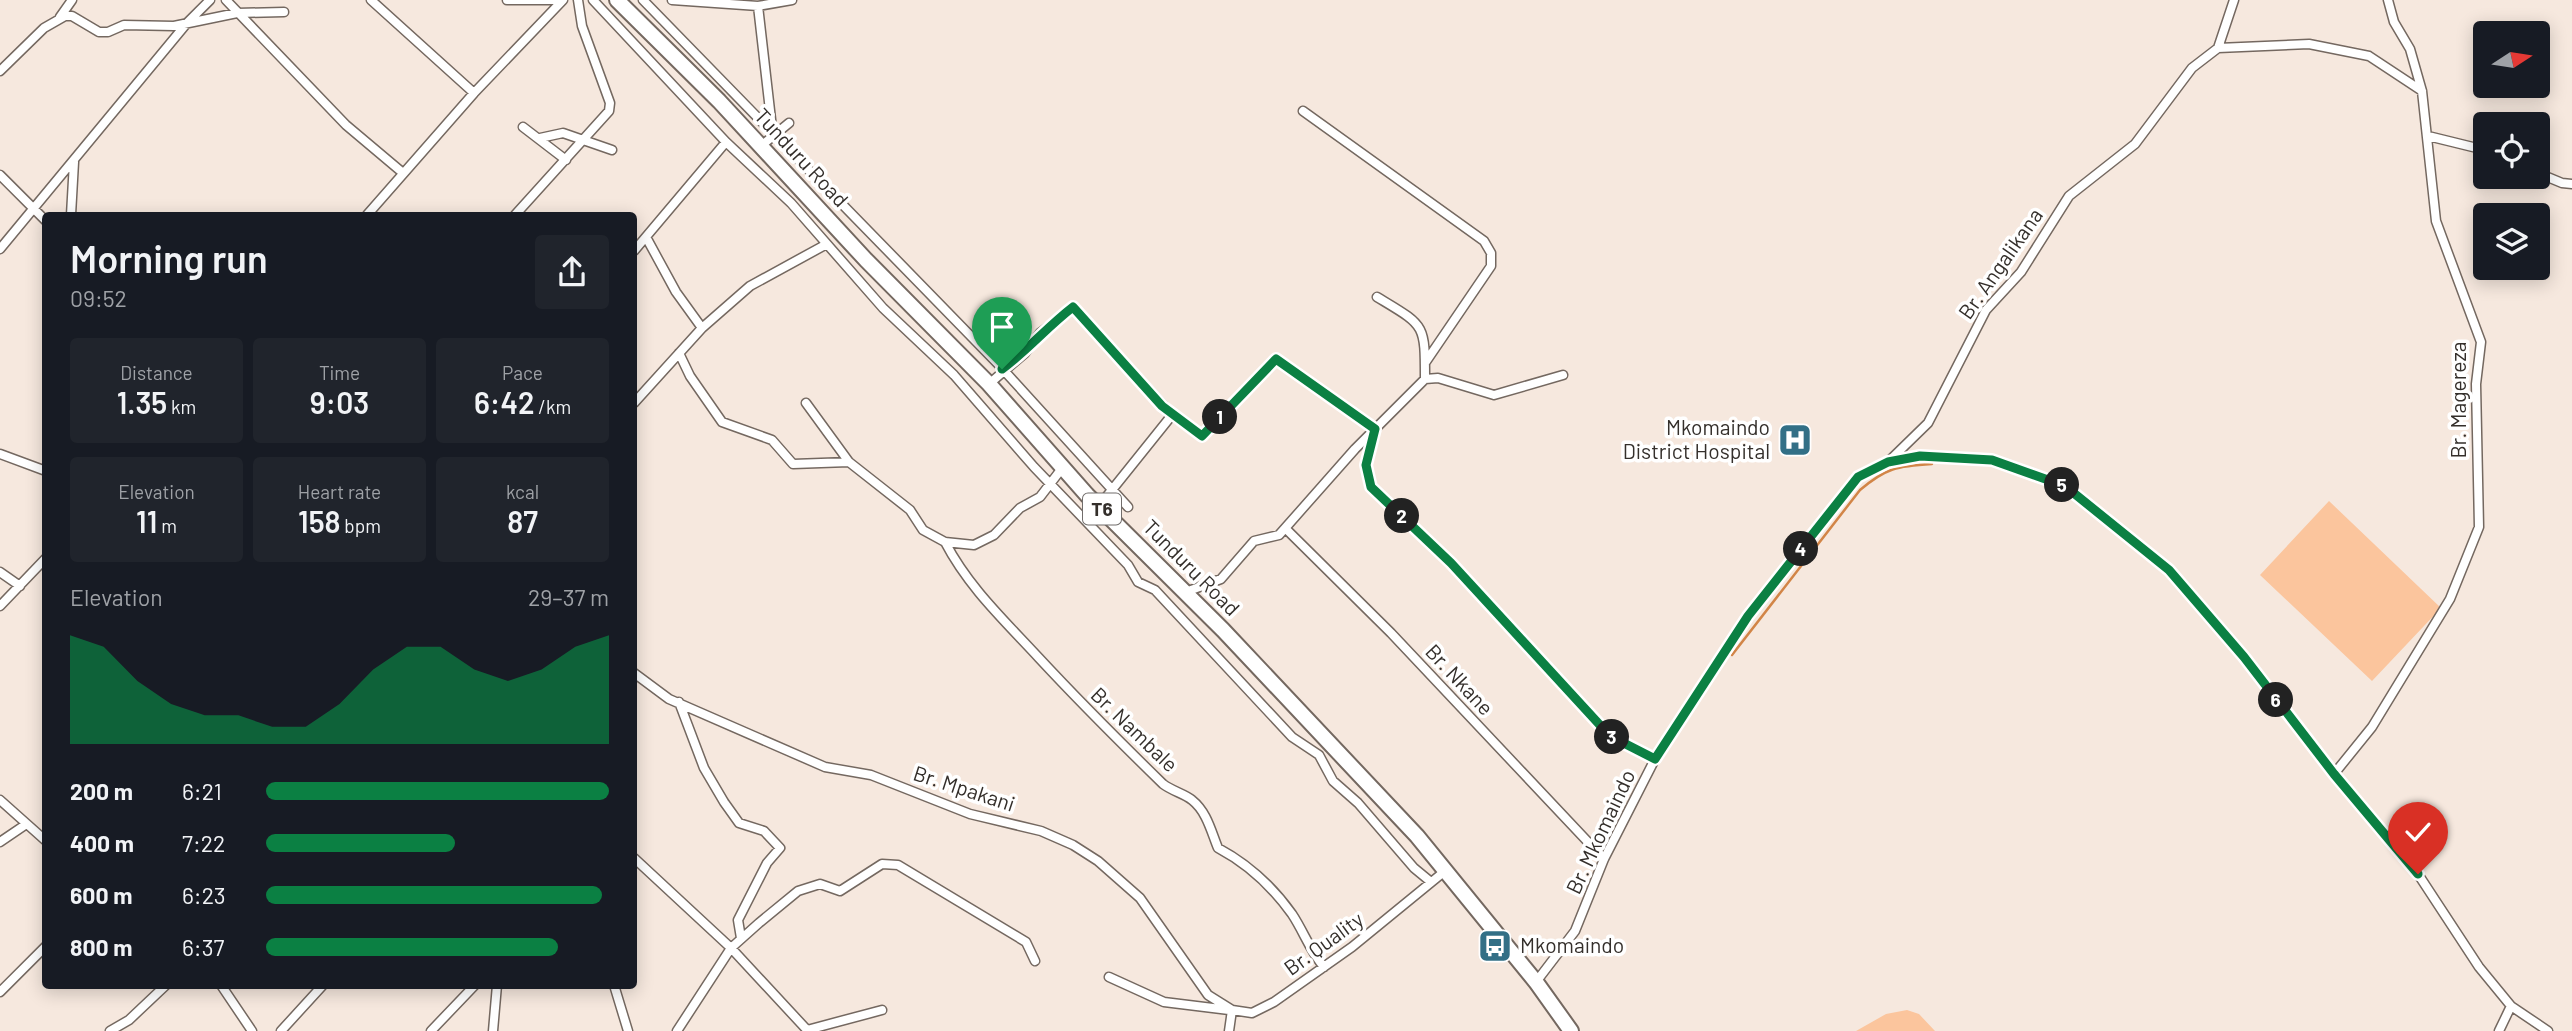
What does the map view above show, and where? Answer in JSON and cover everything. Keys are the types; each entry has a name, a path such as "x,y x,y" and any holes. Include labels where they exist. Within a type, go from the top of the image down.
{"highway":[{"name":"Tunduru Road","path":"617,0 761,146 866,260 989,384 1099,506 1183,593 1223,630 1347,761 1445,871 1536,982 1571,1031"}],"street":[{"path":"58,19 72,0"},
{"path":"0,249 75,162 187,23 210,0"},
{"path":"226,0 346,125 403,173"},
{"path":"371,0 474,93"},
{"path":"507,0 562,0"},
{"path":"370,212 474,93 562,0"},
{"path":"518,212 609,111 610,103 582,26 578,0"},
{"path":"593,0 726,142 791,203 825,245 862,281 883,308 954,375 1050,483 1128,565 1138,582 1155,590 1292,737 1319,755 1333,781 1358,803 1414,867 1431,882"},
{"path":"643,0 1002,369 1128,507"},
{"path":"672,0 758,6 792,0"},
{"path":"2234,0 2218,48 2309,44 2369,56 2422,91"},
{"name":"Br. Magereza","path":"2334,774 2372,727 2450,599 2479,527 2476,384 2481,342 2436,221 2422,91 2410,49 2394,22 2388,0"},
{"path":"758,6 770,123 775,134"},
{"path":"0,71 44,28 58,19 72,16 99,32 108,32 124,25 166,26 237,13 284,12"},
{"name":"Br. Angalikana","path":"1888,462 1928,423 1986,310 2021,272 2069,196 2135,145 2192,68 2218,48"},
{"path":"1303,111 1484,240 1491,253 1492,266 1425,363"},
{"path":"761,146 789,122"},
{"path":"523,127 566,160"},
{"path":"540,138 563,133 585,138 612,150"},
{"path":"2428,136 2473,147"},
{"path":"637,247 726,142"},
{"path":"71,212 75,162"},
{"path":"0,175 42,217"},
{"path":"2550,178 2572,184"},
{"path":"646,236 676,292 702,328"},
{"path":"637,400 702,328 750,286 825,245"},
{"path":"1377,297 1415,320 1425,341 1425,379"},
{"path":"989,384 1002,369 1025,353 1040,333 1073,307 1172,415 1202,436 1276,359 1375,429"},
{"path":"679,353 690,376 722,422 772,440 793,464 849,462"},
{"path":"1183,593 1221,579 1254,541 1279,535 1375,429 1425,379 1438,378 1494,395 1563,375"},
{"path":"806,403 849,462 910,510 923,530 945,542 974,545 994,535 1020,508 1040,497 1063,467"},
{"path":"1099,506 1172,415"},
{"path":"1375,429 1366,465 1371,487 1451,563 1610,736 1655,759"},
{"path":"0,454 42,470"},
{"name":"Br. Mkomaindo","path":"1536,982 1574,931 1604,859 1655,759 1748,616 1858,477 1888,462 1920,456 1992,460 2065,486 2169,570 2244,657 2334,774 2418,874 2479,967 2511,1006"},
{"name":"Br. Nkane","path":"1285,528 1391,633 1604,859"},
{"name":"Br. Nambale","path":"945,542 960,570 986,603 1067,690 1163,784 1177,794 1190,798 1205,814 1217,848 1241,860 1260,876 1292,915 1314,955 1324,967"},
{"path":"0,606 42,562"},
{"path":"0,572 20,586"},
{"name":"Br. Mpakani","path":"637,675 679,702 825,767 871,775 970,814 1041,831 1073,845 1098,860 1140,898 1208,995 1232,1010"},
{"path":"679,702 704,768 724,802 739,823 764,831 780,848 767,863 738,920 741,939"},
{"path":"0,800 24,825 42,838"},
{"path":"0,842 24,825"},
{"path":"637,861 731,948 807,1030 882,1010"},
{"path":"677,1031 731,948 798,891 820,884 840,891 882,864 898,865 1026,942 1035,961"},
{"name":"Br. Quality","path":"1110,977 1164,1002 1252,1013 1274,1002 1324,967 1445,871"},
{"path":"0,992 42,950"},
{"path":"110,1031 129,1020 162,989"},
{"path":"224,989 252,1031"},
{"path":"281,1031 319,989"},
{"path":"430,1031 471,989"},
{"path":"493,1031 497,989"},
{"path":"615,989 628,1031"},
{"path":"2499,1031 2511,1006 2549,1031"},
{"path":"1229,1031 1232,1010"}],"shaded area":[{"path":"2329,501 2441,608 2372,681 2260,575"},
{"path":"1907,1010 1919,1014 1935,1031 1856,1031 1886,1014"}],"waterway":[{"path":"1732,655 1860,490 1877,477 1893,470 1932,464"}],"place":[{"name":"Mkomaindo District Hospital","path":"1795,440"},
{"name":"Mkomaindo","path":"1495,946"}],"route":[{"path":"1002,369 1025,353 1040,333 1073,307 1162,406 1202,436 1276,359 1375,429 1366,465 1371,487 1451,563 1610,736 1655,759 1748,616 1858,477 1888,462 1920,456 1992,460 2065,486 2169,570 2244,657 2334,774 2418,874"}]}
